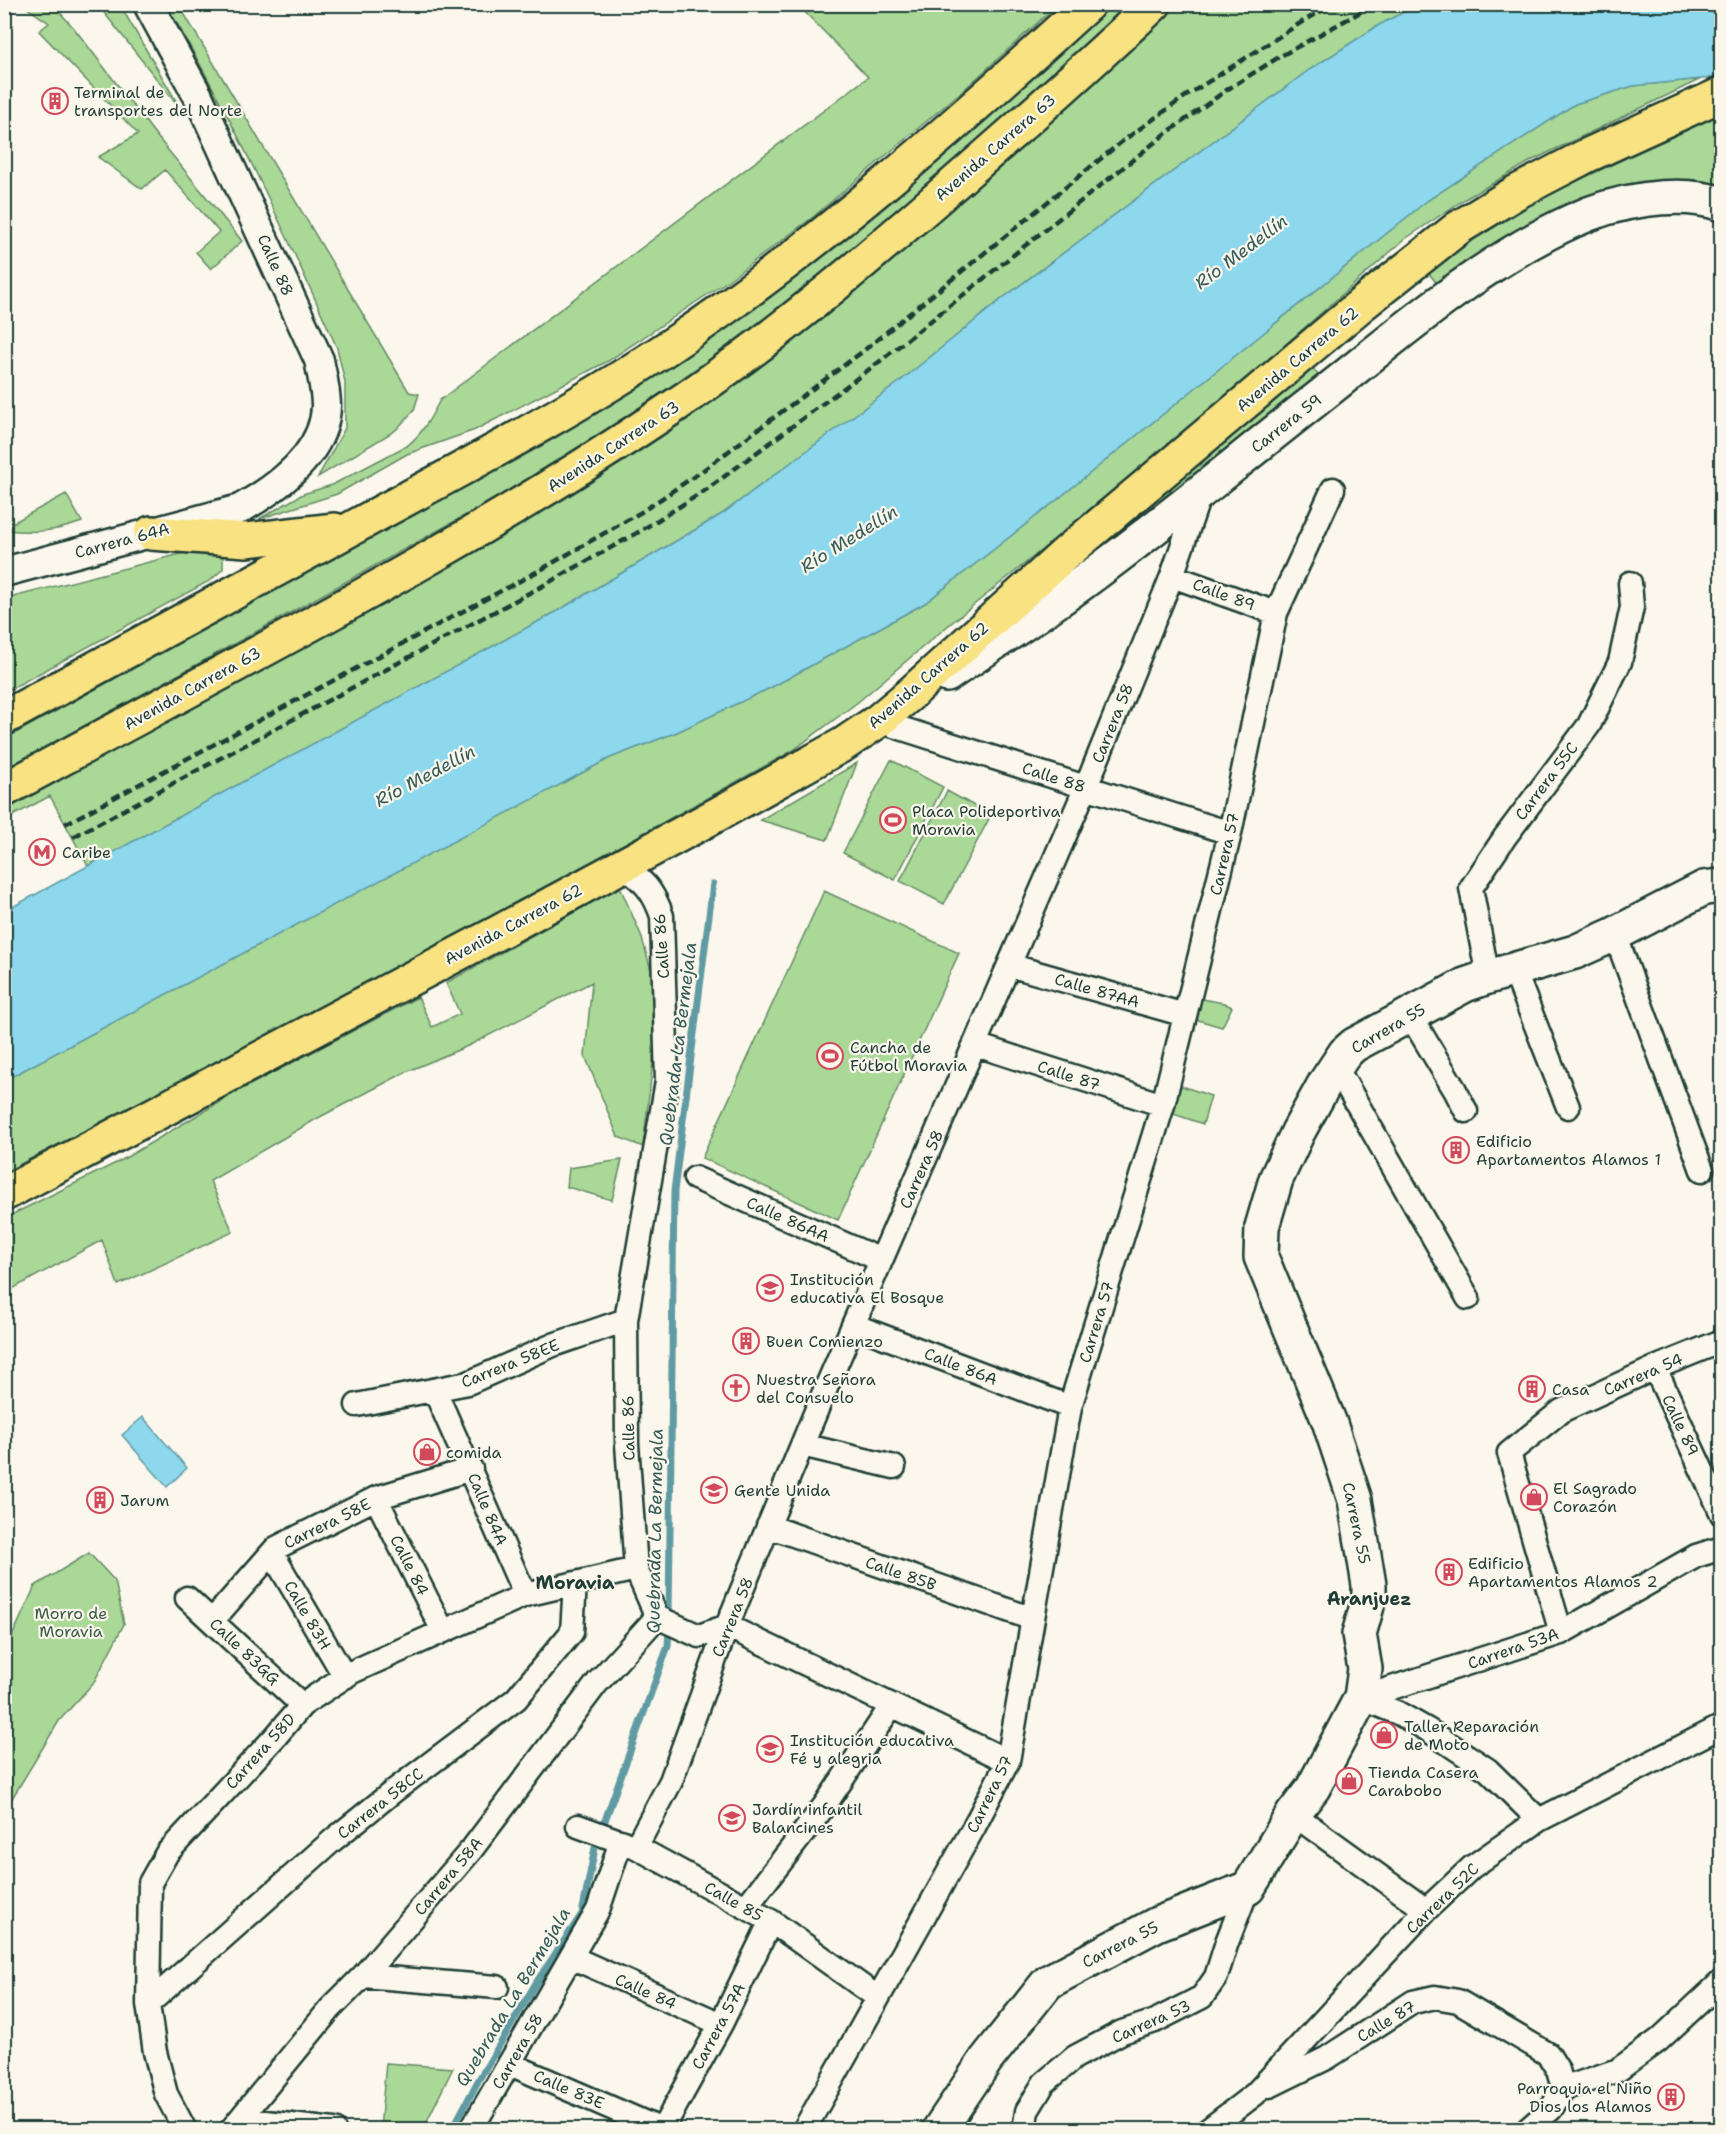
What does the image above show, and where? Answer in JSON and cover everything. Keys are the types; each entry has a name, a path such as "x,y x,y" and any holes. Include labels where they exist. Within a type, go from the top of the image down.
{"highway":[{"path":"4,718 548,421 673,344 734,302 865,200 991,92 1088,4"},
{"name":"Avenida Carrera 63","path":"4,790 466,538 580,468 692,394 802,312 889,240 1019,127 1154,4"},
{"name":"Avenida Carrera 62","path":"4,1194 622,866 819,758 878,720 931,676 1066,553 1406,268 1458,228 1515,193 1586,156 1722,94"},
{"path":"151,533 246,540 278,538 357,526"}],"main road":[{"name":"Carrera 59","path":"878,720 1077,587 1493,263 1575,219 1644,200 1674,197 1706,199 1722,204"},
{"name":"Carrera 55","path":"939,2130 986,2060 1048,1982 1157,1924 1248,1888 1293,1814 1313,1788 1361,1698 1365,1669 1359,1634 1369,1599 1370,1585 1355,1500 1329,1421 1261,1257 1262,1227 1276,1179 1298,1131 1336,1067 1345,1053 1354,1045 1466,985 1575,952 1704,888 1722,886"}],"street":[{"name":"Calle 88","path":"148,4 178,57 220,143 319,360 324,384 326,408 321,428 311,448 284,480 240,509"},
{"name":"Carrera 57","path":"804,2130 974,1827 1008,1761 1070,1407 1163,1105 1230,833 1276,613 1333,489"},
{"name":"Carrera 58","path":"471,2130 598,1910 624,1842 671,1780 727,1626 768,1526 1086,787 1173,576 1201,490"},
{"name":"Carrera 64A","path":"4,572 240,509"},
{"name":"Calle 89","path":"1173,576 1276,613"},
{"name":"Carrera 55C","path":"1501,973 1471,888 1504,837 1589,725 1620,662 1632,607 1629,583"},
{"name":"Calle 88","path":"878,720 1230,833"},
{"name":"Calle 86","path":"622,866 652,891 662,916 667,1081 626,1320 627,1444 636,1569 661,1619"},
{"path":"1615,934 1702,1170"},
{"name":"Calle 87AA","path":"1009,965 1185,1015"},
{"path":"1501,973 1568,1107"},
{"path":"1410,1015 1466,1111"},
{"name":"Calle 87","path":"975,1045 1163,1105"},
{"path":"1336,1067 1468,1298"},
{"name":"Calle 86AA","path":"695,1178 881,1260"},
{"name":"Carrera 58EE","path":"357,1405 468,1383 553,1345 626,1320"},
{"name":"Calle 86A","path":"853,1325 1070,1407"},
{"name":"Carrera 54","path":"1561,1633 1509,1453 1561,1411 1655,1368 1722,1341"},
{"name":"Calle 89","path":"1655,1368 1722,1514"},
{"name":"Calle 84A","path":"435,1391 525,1595"},
{"path":"802,1445 894,1467"},
{"name":"Carrera 58E","path":"212,1621 276,1548 376,1498 471,1469"},
{"name":"Calle 84","path":"376,1498 443,1631"},
{"name":"Calle 85B","path":"768,1526 1034,1619"},
{"name":"Carrera 53A","path":"1361,1698 1561,1633 1696,1556 1722,1548"},
{"name":"Calle 83H","path":"272,1553 345,1677"},
{"name":"Carrera 58D","path":"185,2130 166,2094 154,2052 148,2004 150,1882 167,1853 302,1705 345,1677 525,1595 636,1569"},
{"name":"Carrera 58CC","path":"148,2004 333,1840 516,1699 572,1632 575,1583"},
{"name":"Calle 83GG","path":"187,1598 302,1705"},
{"path":"661,1619 699,1636 727,1626 1008,1761"},
{"name":"Carrera 58A","path":"236,2124 330,2009 363,1976 472,1849 597,1683 661,1619"},
{"path":"1361,1698 1398,1713 1488,1770 1539,1820"},
{"path":"746,1908 825,1805 892,1705"},
{"name":"Carrera 52C","path":"1208,2130 1256,2094 1426,1910 1472,1867 1539,1820 1722,1726"},
{"path":"1293,1814 1426,1910"},
{"name":"Calle 85","path":"582,1827 624,1842 771,1921 877,1997"},
{"name":"Carrera 53","path":"1024,2130 1027,2111 1044,2083 1075,2057 1122,2032 1155,2021 1202,1997 1216,1977 1248,1888"},
{"name":"Carrera 57A","path":"662,2130 721,2024 771,1921"},
{"name":"Calle 84","path":"571,1958 721,2024"},
{"path":"363,1976 497,1987"},
{"path":"1527,2130 1551,2109 1563,2089 1618,2070 1659,2040 1722,1981"},
{"name":"Calle 87","path":"1256,2094 1327,2058 1413,2002 1435,1997 1458,2001 1548,2054 1558,2070 1563,2089"},
{"name":"Calle 83E","path":"510,2064 662,2130"},
{"path":"236,2124 334,2130"}],"green space":[{"path":"23,5 53,5 74,28 155,134 242,241 211,269 196,252 219,232 165,170 142,189 98,157 138,134 39,31 49,23"},
{"path":"98,5 120,5 182,111"},
{"path":"166,5 179,5 409,392 419,394 414,410 396,430 318,477 345,428 345,382 337,348 256,174 213,88"},
{"path":"798,5 1057,5 967,87 813,217 726,282 608,361 475,430 407,454 337,494 259,519 303,494 332,485 408,445 430,419 440,400 868,77"},
{"path":"1104,5 1134,5 873,237 723,354 534,477 5,769 5,739 506,464 639,381 1058,45"},
{"path":"1172,5 1419,5 1379,25 1309,70 1003,298 898,383 722,514 554,613 88,866 50,796 5,820 5,804 394,598 589,481 1138,37"},
{"path":"1701,79 1533,160 1465,199 1405,239 1181,437 944,629 858,702 792,751 495,915 5,1172 5,1080 610,758 677,732 772,687 925,603 1053,503 1428,200 1575,104 1633,86"},
{"path":"1721,114 1721,191 1709,187 1440,287 1426,270 1459,246 1532,204"},
{"path":"1311,367 1323,379 1064,586 1056,576"},
{"path":"66,494 82,522 44,531 5,530 5,527"},
{"path":"214,549 223,557 223,569 211,580 5,692 5,599 196,550"},
{"name":"Placa Polideportiva Moravia","path":"891,760 943,787 895,880 843,853"},
{"path":"857,763 827,840 760,820"},
{"name":"Placa Polideportiva Moravia","path":"947,791 991,815 944,904 900,881"},
{"path":"620,887 641,935 657,991 653,1061 643,1147 618,1137 585,1056 592,982 470,1045 406,1072 318,1118 210,1181 233,1232 118,1285 102,1240 5,1293 5,1218 122,1160 238,1091 418,997 432,1027 460,1014 446,983"},
{"name":"Cancha de Fútbol Moravia","path":"824,891 959,953 838,1220 702,1158"},
{"path":"1196,998 1224,1003 1232,1007 1222,1027 1191,1018"},
{"path":"1176,1084 1211,1096 1203,1124 1168,1112"},
{"path":"622,1160 612,1200 567,1187 569,1168"},
{"name":"Morro de Moravia","path":"89,1553 115,1581 124,1624 94,1682 59,1721 5,1810 5,1652 35,1586"},
{"path":"386,2063 453,2068 423,2129 380,2129"}],"water":[{"name":"Río Medellín","path":"1419,4 1721,5 1721,77 1633,86 1575,104 1428,200 1053,503 925,603 772,687 677,732 610,758 5,1080 5,911 554,613 722,514 898,383 1003,298 1309,70 1379,25"},
{"path":"143,1417 187,1468 167,1487 122,1435"}],"waterway":[{"name":"Quebrada La Bermejala","path":"669,1617 674,1191 713,884"},
{"name":"Quebrada La Bermejala","path":"452,2130 536,1983 582,1914 595,1848 668,1646 669,1628"}],"railway":[{"path":"65,824 542,569 643,511 702,471 862,352 1124,140 1186,96 1334,4"},
{"path":"73,837 546,584 637,533 706,490 879,362 1164,135 1228,89 1279,57 1375,4"}],"place":[{"name":"Terminal de transportes del Norte","path":"55,101"},
{"name":"Placa Polideportiva Moravia","path":"893,820"},
{"name":"Caribe","path":"42,852"},
{"name":"Cancha de Fútbol Moravia","path":"830,1056"},
{"name":"Edificio Apartamentos Alamos 1","path":"1456,1150"},
{"name":"Institución educativa El Bosque","path":"770,1288"},
{"name":"Buen Comienzo","path":"746,1341"},
{"name":"Nuestra Señora del Consuelo","path":"736,1388"},
{"name":"Casa","path":"1532,1389"},
{"name":"comida","path":"427,1452"},
{"name":"Gente Unida","path":"714,1490"},
{"name":"El Sagrado Corazón","path":"1534,1497"},
{"name":"Jarum","path":"100,1500"},
{"name":"Edificio Apartamentos Alamos 2","path":"1449,1572"},
{"name":"Taller Reparación de Moto","path":"1384,1735"},
{"name":"Institución educativa Fé y alegria","path":"770,1749"},
{"name":"Tienda Casera Carabobo","path":"1349,1781"},
{"name":"Jardín infantil Balancines","path":"732,1818"},
{"name":"Parroquia el Niño Dios los Alamos","path":"1671,2097"}],"district":[{"name":"Moravia","path":"575,1583"},
{"name":"Aranjuez","path":"1369,1599"}]}
